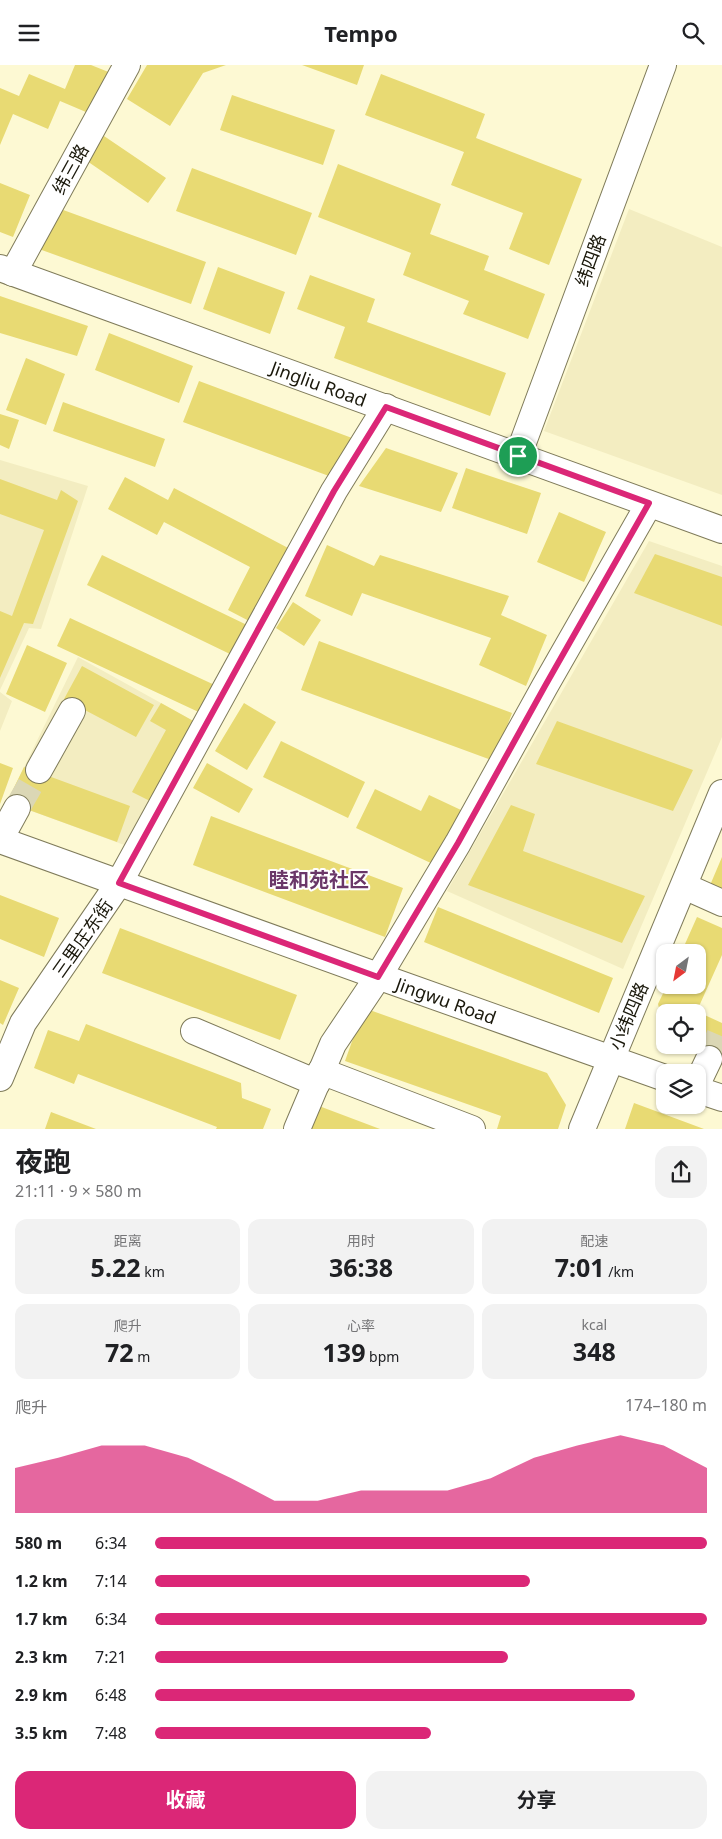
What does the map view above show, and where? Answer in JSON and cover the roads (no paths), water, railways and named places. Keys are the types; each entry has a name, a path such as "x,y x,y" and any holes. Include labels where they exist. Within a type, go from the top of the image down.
{"street":[{"name":"纬三路","path":"6,270 127,65"},
{"name":"纬四路","path":"518,456 663,65"},
{"name":"Jingliu Road","path":"6,270 722,530"},
{"name":"三里庄东街","path":"0,1078 23,1023 119,883 334,491 386,407"},
{"path":"297,1129 333,1044 378,977 458,843 559,660 649,503"},
{"path":"39,770 72,711"},
{"path":"0,839 17,808"},
{"name":"小纬四路","path":"582,1129 684,886 719,809"},
{"name":"Jingwu Road","path":"0,839 378,977 656,1075"},
{"path":"684,886 722,903"},
{"path":"194,1031 319,1077 472,1129"},
{"path":"706,1065 709,1059"},
{"path":"706,1093 722,1098"}],"tunnel":[{"path":"17,808 39,770"},
{"path":"709,1059 722,1029"}],"district":[{"name":"睦和苑社区","path":"319,879"}]}
